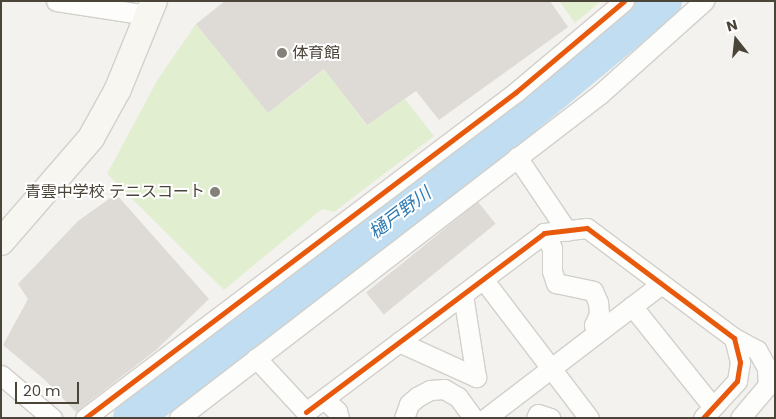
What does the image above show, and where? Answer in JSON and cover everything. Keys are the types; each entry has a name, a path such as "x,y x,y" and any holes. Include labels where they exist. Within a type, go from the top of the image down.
{"main road":[{"path":"1,242 91,138 118,90 151,8"}],"street":[{"path":"56,1 151,8"},
{"path":"85,418 516,92 624,1"},
{"path":"179,418 600,94 704,1"},
{"path":"517,158 567,231"},
{"path":"256,358 307,415 324,399 544,234 587,228 734,338 756,350 767,368 768,385 740,418"},
{"path":"544,234 552,248 552,271 556,283 593,291 598,302 599,314 594,325 598,332"},
{"path":"483,279 551,368 581,414"},
{"path":"486,418 661,284"},
{"path":"399,342 476,377 463,294"},
{"path":"632,306 708,412 737,381 740,362 734,338"},
{"path":"1,375 52,418"},
{"path":"404,418 409,404 430,390 444,390 458,397 473,418"},
{"path":"324,399 337,411 339,418"},
{"path":"536,418 538,414 550,418"}],"green space":[{"path":"559,1 601,1 575,23"},
{"path":"196,24 268,113 325,69 366,125 405,99 434,136 334,212 322,209 224,290 107,174 158,79"}],"building":[{"path":"225,1 550,1 568,27 439,120 416,91 367,125 324,69 268,113 196,24"},
{"path":"116,194 209,299 156,350 76,412 45,380 3,345 28,299 18,284 78,221"},
{"path":"478,202 496,224 384,314 366,293"}],"waterway":[{"name":"樋戸野川","path":"132,418 489,145 663,1"}],"cycle path":[{"path":"85,418 516,92 624,1"},
{"path":"306,412 544,233 587,228 734,338 740,362 737,381 703,418"}],"place":[{"name":"体育館","path":"282,53"},
{"name":"青雲中学校 テニスコート","path":"215,192"}]}
